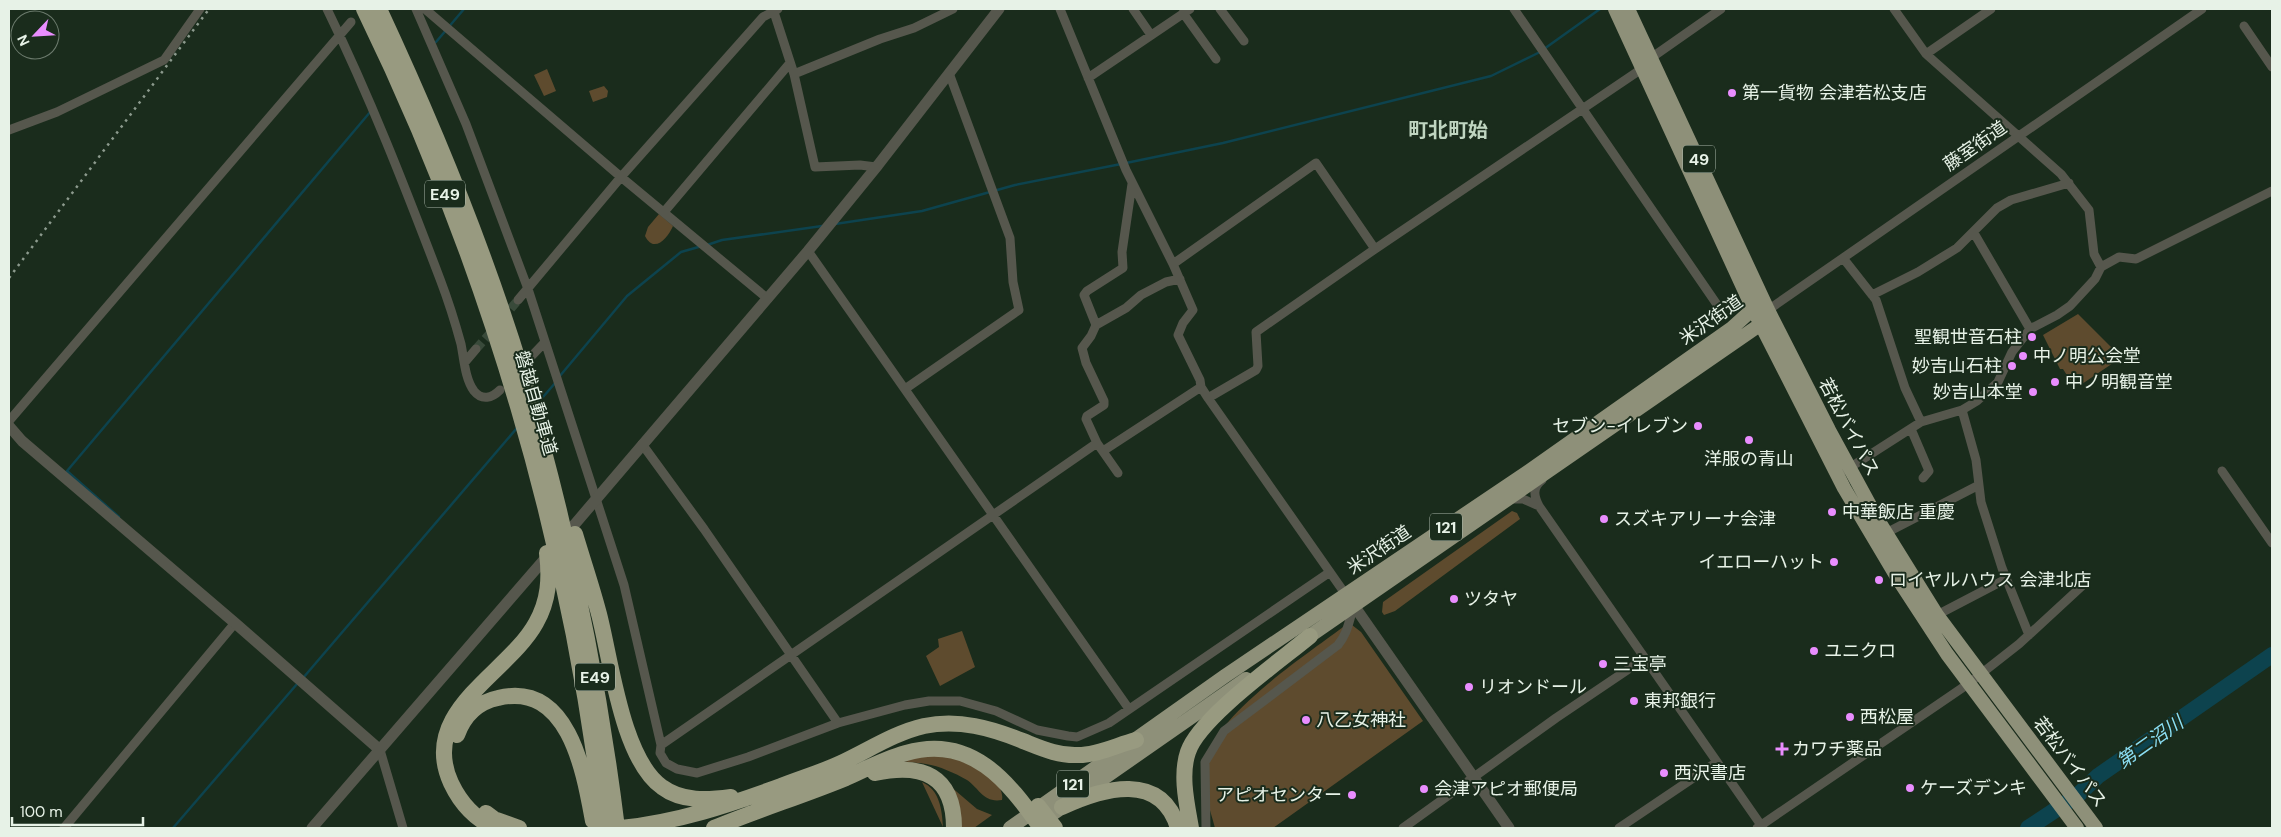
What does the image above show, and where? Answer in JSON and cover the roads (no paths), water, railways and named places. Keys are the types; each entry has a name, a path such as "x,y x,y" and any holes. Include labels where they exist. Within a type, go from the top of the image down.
{"highway":[{"name":"磐越自動車道","path":"364,9 400,85 441,184 514,378 529,399 540,466"},
{"name":"磐越自動車道","path":"379,9 453,180 479,247 556,528 571,540 600,708 602,810 617,828"},
{"name":"若松バイパス","path":"1616,9 1647,63 1768,310 1843,471 1898,579 1968,684 2073,824"},
{"name":"若松バイパス","path":"1628,9 1647,63 1753,309 1843,471 1886,533 1937,615 2096,828"},
{"name":"米沢街道","path":"1010,828 1225,676 1350,600 1503,502 1761,324 1768,310 1753,309 1732,328 1350,600 1310,636 1032,828"},
{"path":"495,828 469,810 453,788 447,774 445,746 448,732 459,708 517,649 536,624 547,597 553,564 556,528 540,466"},
{"path":"571,540 599,613 623,716 633,747 647,772 662,788 694,799 763,800"},
{"name":"磐越自動車道","path":"553,564 588,717 604,828"},
{"path":"1191,828 1186,794 1185,768 1187,753 1193,740 1204,726 1234,698 1310,636"},
{"path":"519,828 494,819 471,800 456,773 453,760 453,747 462,723 479,705 492,699 506,696 532,699 555,715 572,738 582,769 602,810 594,828"},
{"path":"843,771 897,735 924,726 945,723 975,725 1002,733 1051,752 1078,755 1102,751 1136,740"},
{"path":"673,828 763,800 843,771 907,752 945,750 963,754 982,763 1020,790 1055,828"},
{"path":"843,771 903,768 915,769 929,775 940,782 949,798 954,815 954,828"},
{"path":"1020,790 1041,828"},
{"path":"1062,807 1088,795 1114,790 1145,790 1155,795 1165,804 1173,815 1178,828"},
{"path":"621,828 664,823 763,800"},
{"path":"714,828 763,800"}],"street":[{"path":"9,130 57,112 164,60 200,9"},
{"path":"327,9 373,108 440,278 470,384 475,392 487,398 493,396 514,378 545,342"},
{"path":"416,9 479,157 528,289 556,372 624,584 661,745 660,753 666,763 677,769 697,773 748,757 838,723 905,705 929,702 960,701 996,711 1037,730 1077,737 1109,723 1330,572"},
{"path":"425,9 621,177 768,299"},
{"path":"518,300 621,177 763,17 775,9 794,74 815,167 860,165 876,167"},
{"path":"794,74 880,39 914,28 953,9"},
{"path":"312,828 768,299 876,167 999,9"},
{"path":"1060,9 1120,157 1180,278 1193,310 1183,323 1178,335 1200,380 1201,387 1508,828"},
{"path":"1133,9 1151,35"},
{"path":"1220,9 1244,41"},
{"path":"1514,9 1718,306"},
{"path":"1208,398 1256,370 1258,366 1256,332 1647,63 1721,9"},
{"path":"1894,9 1926,54 2069,183 2088,210 2094,254 2101,267"},
{"path":"1926,54 1991,9"},
{"name":"藤室街道","path":"1768,310 2202,9"},
{"path":"1088,78 1186,11 1216,59"},
{"path":"9,421 351,22"},
{"path":"2244,26 2272,67"},
{"path":"664,212 790,63"},
{"path":"905,389 1019,310 1013,282 1010,238 949,73"},
{"path":"1173,264 1316,163 1375,249"},
{"path":"1872,295 1926,267 1957,248 1997,208 2011,200 2069,183"},
{"path":"1118,474 1100,447 1086,418 1104,405 1104,401 1086,364 1082,348 1094,332 1096,325 1084,295 1087,291 1123,268 1122,252 1132,184"},
{"path":"1843,471 1921,422 1962,410 1977,401 1998,382 2012,352 2030,329 2070,306 2095,279 2101,267 2119,257 2136,259 2272,191"},
{"path":"1974,233 2030,329"},
{"path":"808,251 1129,709"},
{"path":"1843,258 1876,300 1906,388 1921,422"},
{"path":"1096,325 1126,308 1146,292 1180,278"},
{"path":"465,362 476,349"},
{"path":"661,745 994,515 1100,447 1201,387"},
{"path":"1962,410 1976,460 1981,502 2006,579 2029,635"},
{"path":"9,426 22,441 380,750 403,828"},
{"path":"1911,429 1929,471 1923,478"},
{"path":"642,444 704,528 838,723"},
{"path":"1576,452 1563,466 1536,488 1535,498 1760,827 1968,684 2029,635 2082,586"},
{"path":"2222,471 2272,543"},
{"path":"1886,533 1979,485"},
{"path":"1503,502 1510,499 1523,498 1539,506"},
{"path":"1937,615 2006,579"},
{"path":"1206,828 1205,762 1212,748 1224,731 1338,645 1349,627 1350,600"},
{"path":"64,828 235,623"},
{"path":"1403,828 1556,718 1646,658"},
{"path":"1619,828 1717,762"}],"waterway":[{"path":"436,42 464,9"},
{"path":"1544,49 1600,9"},
{"path":"1126,163 1223,143 1491,76 1540,52"},
{"path":"119,517 67,471 371,111"},
{"path":"835,224 922,211 1015,185 1121,164"},
{"path":"707,245 722,240 822,226"},
{"path":"559,377 627,296 681,252 702,246"},
{"path":"537,404 556,382"},
{"path":"303,678 517,428"},
{"name":"第二沼川","path":"2028,828 2078,795 2098,776 2272,655"},
{"path":"173,828 297,684"}],"tunnel":[{"path":"502,319 518,300"},
{"path":"476,349 494,329"}],"railway":[{"path":"9,278 209,9"}],"place":[{"name":"第一貨物 会津若松支店","path":"1732,93"},
{"name":"聖観世音石柱","path":"2032,337"},
{"name":"中ノ明公会堂","path":"2023,356"},
{"name":"妙吉山石柱","path":"2012,366"},
{"name":"中ノ明観音堂","path":"2055,382"},
{"name":"妙吉山本堂","path":"2033,392"},
{"name":"セブン-イレブン","path":"1698,426"},
{"name":"洋服の青山","path":"1749,440"},
{"name":"中華飯店 重慶","path":"1832,512"},
{"name":"スズキアリーナ会津","path":"1604,519"},
{"name":"イエローハット","path":"1834,562"},
{"name":"ロイヤルハウス 会津北店","path":"1879,580"},
{"name":"ツタヤ","path":"1454,599"},
{"name":"ユニクロ","path":"1814,651"},
{"name":"三宝亭","path":"1603,664"},
{"name":"リオンドール","path":"1469,687"},
{"name":"東邦銀行","path":"1634,701"},
{"name":"西松屋","path":"1850,717"},
{"name":"八乙女神社","path":"1306,720"},
{"name":"カワチ薬品","path":"1782,749"},
{"name":"西沢書店","path":"1664,773"},
{"name":"ケーズデンキ","path":"1910,788"},
{"name":"会津アピオ郵便局","path":"1424,789"},
{"name":"アピオセンター","path":"1352,795"}],"district":[{"name":"町北町始","path":"1448,130"}]}
